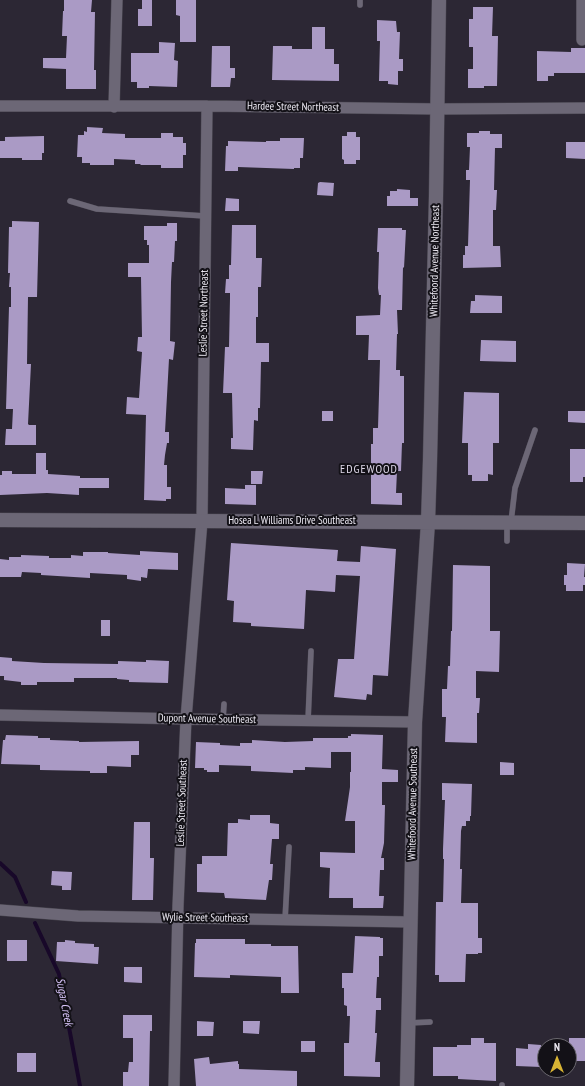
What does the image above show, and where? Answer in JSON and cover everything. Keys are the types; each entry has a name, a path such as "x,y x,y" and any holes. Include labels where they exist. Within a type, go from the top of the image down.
{"street":[{"path":"114,107 117,0"},
{"name":"Whitefoord Avenue Northeast","path":"428,522 440,0"},
{"path":"582,0 582,40"},
{"name":"Hardee Street Northeast","path":"0,106 207,106 438,109 585,108"},
{"name":"Leslie Street Northeast","path":"202,521 207,106"},
{"name":"Hosea L Williams Drive Southeast","path":"0,520 585,522"},
{"name":"Leslie Street Southeast","path":"174,1086 178,917 186,719 202,521"},
{"name":"Whitefoord Avenue Southeast","path":"407,1086 415,722 428,522"},
{"name":"Dupont Avenue Southeast","path":"0,715 223,720 415,722"},
{"name":"Wylie Street Southeast","path":"0,910 78,916 410,922"}],"lane":[{"path":"70,200 98,209 205,216"},
{"path":"507,541 515,488 536,430"},
{"path":"308,721 311,651"},
{"path":"223,720 224,704"},
{"path":"285,920 289,847"},
{"path":"408,1023 430,1022"}],"building":[{"path":"64,0 92,0 91,12 95,12 94,70 96,70 96,89 66,89 66,69 43,68 43,58 66,58 67,36 62,36"},
{"path":"142,0 152,0 152,26 138,26 138,9 142,9"},
{"path":"176,0 196,0 196,42 180,42 180,16 176,15"},
{"path":"473,7 493,7 492,36 498,36 497,86 468,88 468,69 473,69 473,47 469,47 469,19 473,19"},
{"path":"377,20 396,21 397,32 400,32 399,59 403,59 403,71 398,71 398,85 388,84 388,81 379,81 380,41 377,41"},
{"path":"312,27 325,27 325,49 334,49 334,64 339,64 339,81 272,80 273,46 292,46 292,49 312,49"},
{"path":"159,42 175,43 174,60 178,61 177,87 149,86 149,88 137,88 137,82 131,82 131,53 159,53"},
{"path":"212,46 230,46 230,68 235,68 235,78 231,78 230,87 211,87"},
{"path":"571,48 585,48 585,73 554,73 554,76 548,76 548,81 537,81 537,51 571,52"},
{"path":"87,127 103,128 102,133 125,134 125,138 161,138 161,133 173,133 173,137 183,137 183,143 186,143 186,155 183,155 183,168 161,168 161,165 140,165 141,164 135,164 135,160 114,159 114,165 90,165 90,163 82,163 82,157 77,157 78,135 84,135 84,131 87,132"},
{"path":"479,131 490,131 490,134 502,134 502,148 495,148 494,190 497,190 496,210 493,210 493,246 500,246 501,267 463,268 465,246 468,246 470,180 466,180 466,170 469,170 470,147 467,147 467,133 479,133"},
{"path":"347,132 356,132 356,137 360,137 360,160 356,160 356,164 344,164 344,160 342,159 342,136 347,136"},
{"path":"44,136 44,153 42,153 42,160 0,158 0,141 5,141 5,137"},
{"path":"280,138 304,138 303,158 300,158 300,168 238,167 238,171 225,171 226,146 228,146 228,141 266,142 280,141"},
{"path":"566,142 585,142 585,159 566,158"},
{"path":"318,183 334,183 333,196 317,195"},
{"path":"397,189 410,190 410,198 418,198 418,206 387,206 387,196 390,196 390,191 397,191"},
{"path":"226,198 239,199 239,211 225,211"},
{"path":"12,221 39,222 37,297 28,297 27,364 31,364 28,424 36,425 36,445 5,445 6,429 12,429 13,409 6,409 9,307 11,307 11,287 9,287 10,273 8,273 9,227 12,227"},
{"path":"167,223 177,223 177,241 175,241 171,282 170,341 175,342 173,360 169,359 165,432 169,432 169,443 167,443 164,465 167,465 167,487 171,487 171,499 166,499 166,501 144,500 146,415 126,414 127,397 139,398 142,352 137,351 138,337 142,337 141,277 128,277 128,263 149,263 149,245 147,245 147,240 144,240 144,226 167,226"},
{"path":"232,225 256,225 256,258 262,258 261,287 258,287 256,343 269,343 269,362 261,362 260,408 258,408 258,421 254,420 253,450 231,449 231,438 233,438 232,393 223,393 225,347 229,347 230,293 225,293 226,279 229,279 229,265 231,265"},
{"path":"378,228 402,228 402,230 406,230 402,310 397,310 398,334 396,370 400,370 400,376 404,376 404,443 402,443 401,471 397,471 396,493 402,493 402,505 371,504 371,444 373,444 373,428 378,428 380,360 368,360 369,335 356,335 356,316 380,315 381,295 379,295 378,288 379,252 377,252"},
{"path":"475,295 502,296 502,313 470,313 471,301 475,301"},
{"path":"481,340 516,341 516,362 480,361"},
{"path":"464,392 499,393 499,443 493,443 493,475 488,474 488,481 472,481 472,475 468,475 468,443 462,443"},
{"path":"322,411 333,411 333,421 322,421"},
{"path":"568,411 585,411 585,423 568,422"},
{"path":"570,449 585,449 585,477 583,477 583,482 570,482"},
{"path":"36,453 46,453 46,470 48,470 48,474 80,476 80,478 109,478 109,488 79,488 79,495 47,493 0,495 0,475 2,475 2,471 12,471 12,474 36,474"},
{"path":"251,471 263,471 262,484 251,484"},
{"path":"245,485 256,485 256,505 225,504 225,488 245,489"},
{"path":"231,543 338,550 337,561 360,562 361,546 396,549 388,676 373,675 372,695 367,694 366,700 334,697 338,659 354,659 360,576 336,575 335,592 306,590 304,629 251,626 251,623 233,622 234,601 227,600"},
{"path":"140,551 178,553 178,570 148,569 147,578 141,577 141,581 127,579 127,575 90,573 90,578 41,575 41,573 22,572 21,577 0,577 0,559 9,560 9,557 21,557 21,555 49,556 49,558 71,558 71,555 83,556 83,552 108,552 140,555"},
{"path":"567,563 585,564 585,585 583,585 583,591 566,591 566,585 564,585 564,575 567,575"},
{"path":"453,565 490,566 490,631 500,631 499,672 476,671 476,698 480,698 479,713 477,713 477,743 445,742 446,717 442,717 442,689 447,689 448,666 450,666"},
{"path":"101,620 110,620 110,636 101,636"},
{"path":"0,657 12,658 12,661 44,663 118,664 118,661 169,661 168,683 129,682 129,680 117,678 74,678 74,682 37,682 37,685 21,685 21,682 4,680 4,676 0,676"},
{"path":"351,734 383,735 382,769 398,770 398,782 382,782 382,805 385,805 384,843 381,858 384,858 384,870 380,870 379,896 384,896 383,908 353,908 353,898 329,898 330,868 320,867 320,852 355,853 355,821 345,821 350,787 351,752 331,752 331,768 305,767 305,770 293,770 293,773 251,771 251,766 219,765 219,772 207,772 204,768 195,768 196,742 240,746 240,743 252,743 252,740 285,742 313,741 313,738 348,738"},
{"path":"6,735 38,736 38,738 50,738 50,740 79,742 139,741 139,755 131,755 131,767 107,766 107,773 90,773 90,771 40,770 40,765 1,764 3,740 5,740"},
{"path":"500,762 514,763 514,775 500,775"},
{"path":"442,783 472,784 470,821 466,821 466,826 462,826 461,831 461,903 478,903 478,938 482,938 482,953 466,954 465,982 439,982 439,975 435,975 436,902 443,902 445,800 442,800"},
{"path":"250,815 270,815 270,823 279,824 279,839 272,839 270,864 273,864 272,880 269,880 266,900 225,898 224,893 197,892 197,864 202,864 202,856 227,856 228,823 238,823 238,819 250,820"},
{"path":"134,822 150,822 150,858 154,858 153,900 132,900"},
{"path":"52,871 72,872 71,890 62,890 62,886 51,885"},
{"path":"355,936 383,938 383,956 379,956 379,977 377,977 376,998 381,998 381,1010 376,1010 375,1033 377,1033 375,1062 380,1062 380,1077 344,1076 344,1043 349,1043 350,1016 347,1016 347,1006 344,1005 342,973 353,973"},
{"path":"196,939 245,939 245,944 298,946 299,993 281,993 281,977 230,975 230,978 194,977"},
{"path":"7,940 27,940 27,961 7,961"},
{"path":"65,940 75,941 75,943 94,944 94,947 99,947 98,964 56,961 57,942 65,942"},
{"path":"124,967 142,967 142,983 124,982"},
{"path":"123,1015 152,1015 152,1031 150,1031 149,1086 123,1086 123,1072 128,1072 129,1062 133,1062 133,1038 123,1038"},
{"path":"197,1021 214,1022 213,1036 197,1036"},
{"path":"243,1021 260,1021 259,1034 243,1033"},
{"path":"471,1038 484,1038 484,1043 496,1043 496,1081 458,1079 458,1076 433,1076 433,1047 457,1047 457,1045 471,1045"},
{"path":"577,1038 585,1038 585,1061 577,1061"},
{"path":"301,1041 315,1041 315,1052 301,1052"},
{"path":"528,1044 537,1045 537,1067 516,1066 516,1048 528,1049"},
{"path":"17,1053 36,1053 36,1072 17,1072"},
{"path":"209,1057 210,1064 238,1061 239,1069 297,1071 297,1086 196,1086 194,1059"}],"waterway":[{"name":"Sugar Creek","path":"0,863 15,877 26,902"},
{"name":"Sugar Creek","path":"35,923 59,974 80,1086"}],"district":[{"name":"EDGEWOOD","path":"369,470"}]}
